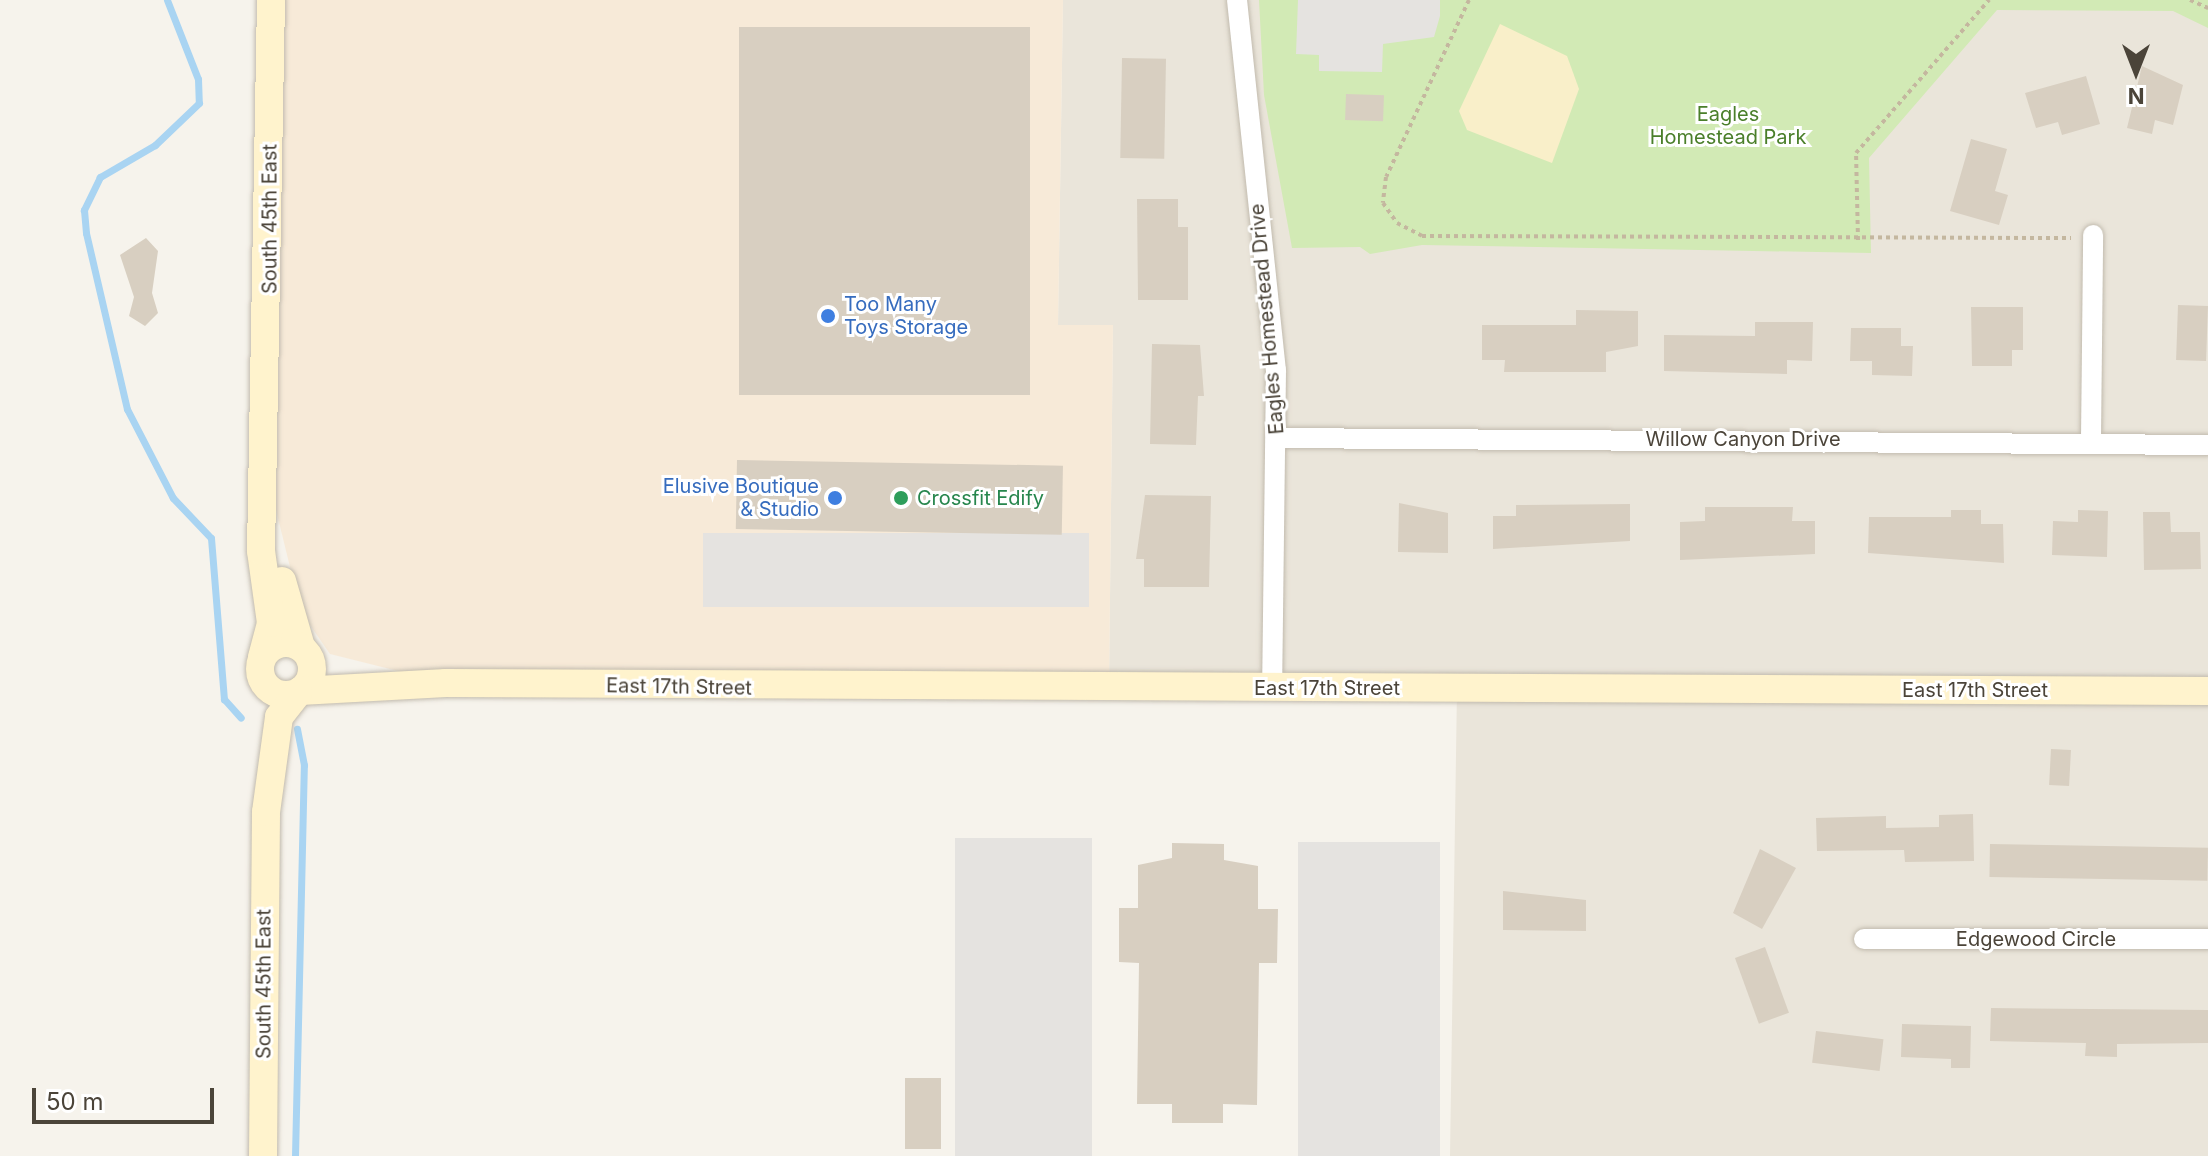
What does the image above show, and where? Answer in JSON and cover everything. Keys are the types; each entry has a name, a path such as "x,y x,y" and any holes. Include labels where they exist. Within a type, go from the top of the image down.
{"main road":[{"name":"South 45th East","path":"266,812 259,760 262,669 271,623 261,551 268,437 271,0"},
{"name":"South 45th East","path":"268,437 279,568 304,651"},
{"path":"283,643 304,651 312,671 299,692 274,693 262,669 283,643"},
{"name":"East 17th Street","path":"304,651 325,664 446,683"},
{"name":"East 17th Street","path":"299,692 446,683 2208,691"},
{"name":"South 45th East","path":"263,1156 266,812 279,717 299,692"}],"street":[{"name":"Eagles Homestead Drive","path":"1237,0 1277,438 1272,688"},
{"path":"2091,440 2093,235"},
{"name":"Willow Canyon Drive","path":"1277,438 2091,440 2208,445"},
{"name":"Edgewood Circle","path":"1864,939 2208,939"}],"path":[{"path":"1469,0 1386,177 1383,203 1397,223 1422,236 1465,240 1858,240 2093,235"},
{"path":"1858,240 1856,153 1989,0"},
{"path":"2190,0 2208,8"}],"shaded area":[{"path":"271,0 1063,0 1058,325 1113,325 1109,688 446,683 330,654 301,612 267,473"},
{"path":"1063,0 2208,0 2208,1156 1450,1156 1457,688 1109,688 1113,326 1058,325"},
{"path":"1298,0 1440,0 1440,16 1434,37 1383,44 1382,72 1319,71 1319,55 1296,54"},
{"path":"703,533 1089,533 1089,607 703,607"},
{"path":"955,838 1092,838 1092,1156 955,1156"},
{"path":"1298,842 1440,842 1440,1156 1298,1156"}],"green space":[{"name":"Eagles Homestead Park","path":"1259,0 2208,0 2208,28 2173,11 1997,10 1869,158 1871,253 1422,245 1370,254 1360,247 1292,248 1264,95"}],"sand":[{"path":"1500,24 1567,56 1579,89 1552,163 1467,130 1459,111"}],"building":[{"path":"739,27 1030,27 1030,395 739,395"},
{"path":"1122,58 1166,59 1164,159 1120,158"},
{"path":"2142,66 2183,85 2173,125 2155,120 2152,134 2127,128"},
{"path":"2086,76 2100,124 2062,135 2058,122 2036,128 2025,93"},
{"path":"1346,94 1384,95 1383,121 1345,120"},
{"path":"1971,139 2007,149 1995,191 2008,195 1999,225 1950,211"},
{"path":"1137,199 1178,199 1178,227 1188,227 1188,300 1138,300"},
{"path":"146,238 158,251 152,293 158,313 145,326 129,316 134,297 120,255"},
{"path":"2178,305 2208,306 2206,361 2176,360"},
{"path":"1971,307 2023,307 2023,350 2012,350 2012,366 1972,366"},
{"path":"1576,310 1638,311 1638,346 1606,352 1606,372 1504,372 1505,360 1482,360 1482,325 1576,325"},
{"path":"1755,322 1813,322 1812,361 1787,360 1787,374 1664,371 1664,335 1755,336"},
{"path":"1851,328 1901,328 1901,346 1913,346 1912,376 1872,375 1872,361 1850,361"},
{"path":"1152,344 1200,345 1204,396 1198,396 1196,445 1150,444"},
{"path":"737,460 1063,466 1062,535 736,529"},
{"path":"1145,495 1211,496 1209,587 1144,587 1144,559 1136,559"},
{"path":"1399,503 1448,513 1448,553 1398,552"},
{"path":"1630,504 1630,541 1493,549 1493,516 1516,516 1516,505"},
{"path":"1705,507 1793,507 1792,521 1815,521 1815,554 1680,560 1680,522 1705,521"},
{"path":"1951,510 1981,510 1981,524 2003,524 2004,563 1868,553 1869,517 1951,517"},
{"path":"2078,510 2108,511 2107,557 2052,555 2053,521 2078,522"},
{"path":"2143,512 2170,512 2171,532 2200,532 2201,569 2144,570"},
{"path":"2051,749 2071,750 2069,786 2049,785"},
{"path":"1973,814 1974,861 1905,862 1904,850 1817,851 1816,818 1886,816 1886,828 1939,827 1939,815"},
{"path":"1172,843 1224,844 1224,860 1258,866 1258,909 1278,909 1277,963 1259,963 1257,1105 1223,1104 1223,1123 1172,1123 1172,1104 1137,1104 1139,963 1119,962 1119,908 1138,908 1138,865 1172,858"},
{"path":"1990,844 2208,848 2207,881 1989,877"},
{"path":"1760,849 1796,868 1762,929 1733,913"},
{"path":"1503,891 1586,900 1586,931 1503,930"},
{"path":"1765,947 1789,1013 1759,1024 1735,958"},
{"path":"1991,1008 2208,1010 2208,1043 2117,1044 2117,1057 2085,1056 2086,1043 1990,1041"},
{"path":"1902,1024 1971,1026 1970,1068 1951,1068 1951,1059 1901,1057"},
{"path":"1816,1031 1883,1039 1880,1071 1812,1063"},
{"path":"905,1078 941,1078 941,1149 905,1149"}],"waterway":[{"path":"167,0 198,79 199,103 155,145 100,177 84,210 86,233 127,409 173,498 211,538 224,699 241,718"},
{"path":"295,1156 304,765 297,729"}],"place":[{"name":"Too Many Toys Storage","path":"828,316"},
{"name":"Elusive Boutique & Studio","path":"835,498"},
{"name":"Crossfit Edify","path":"901,498"}]}
